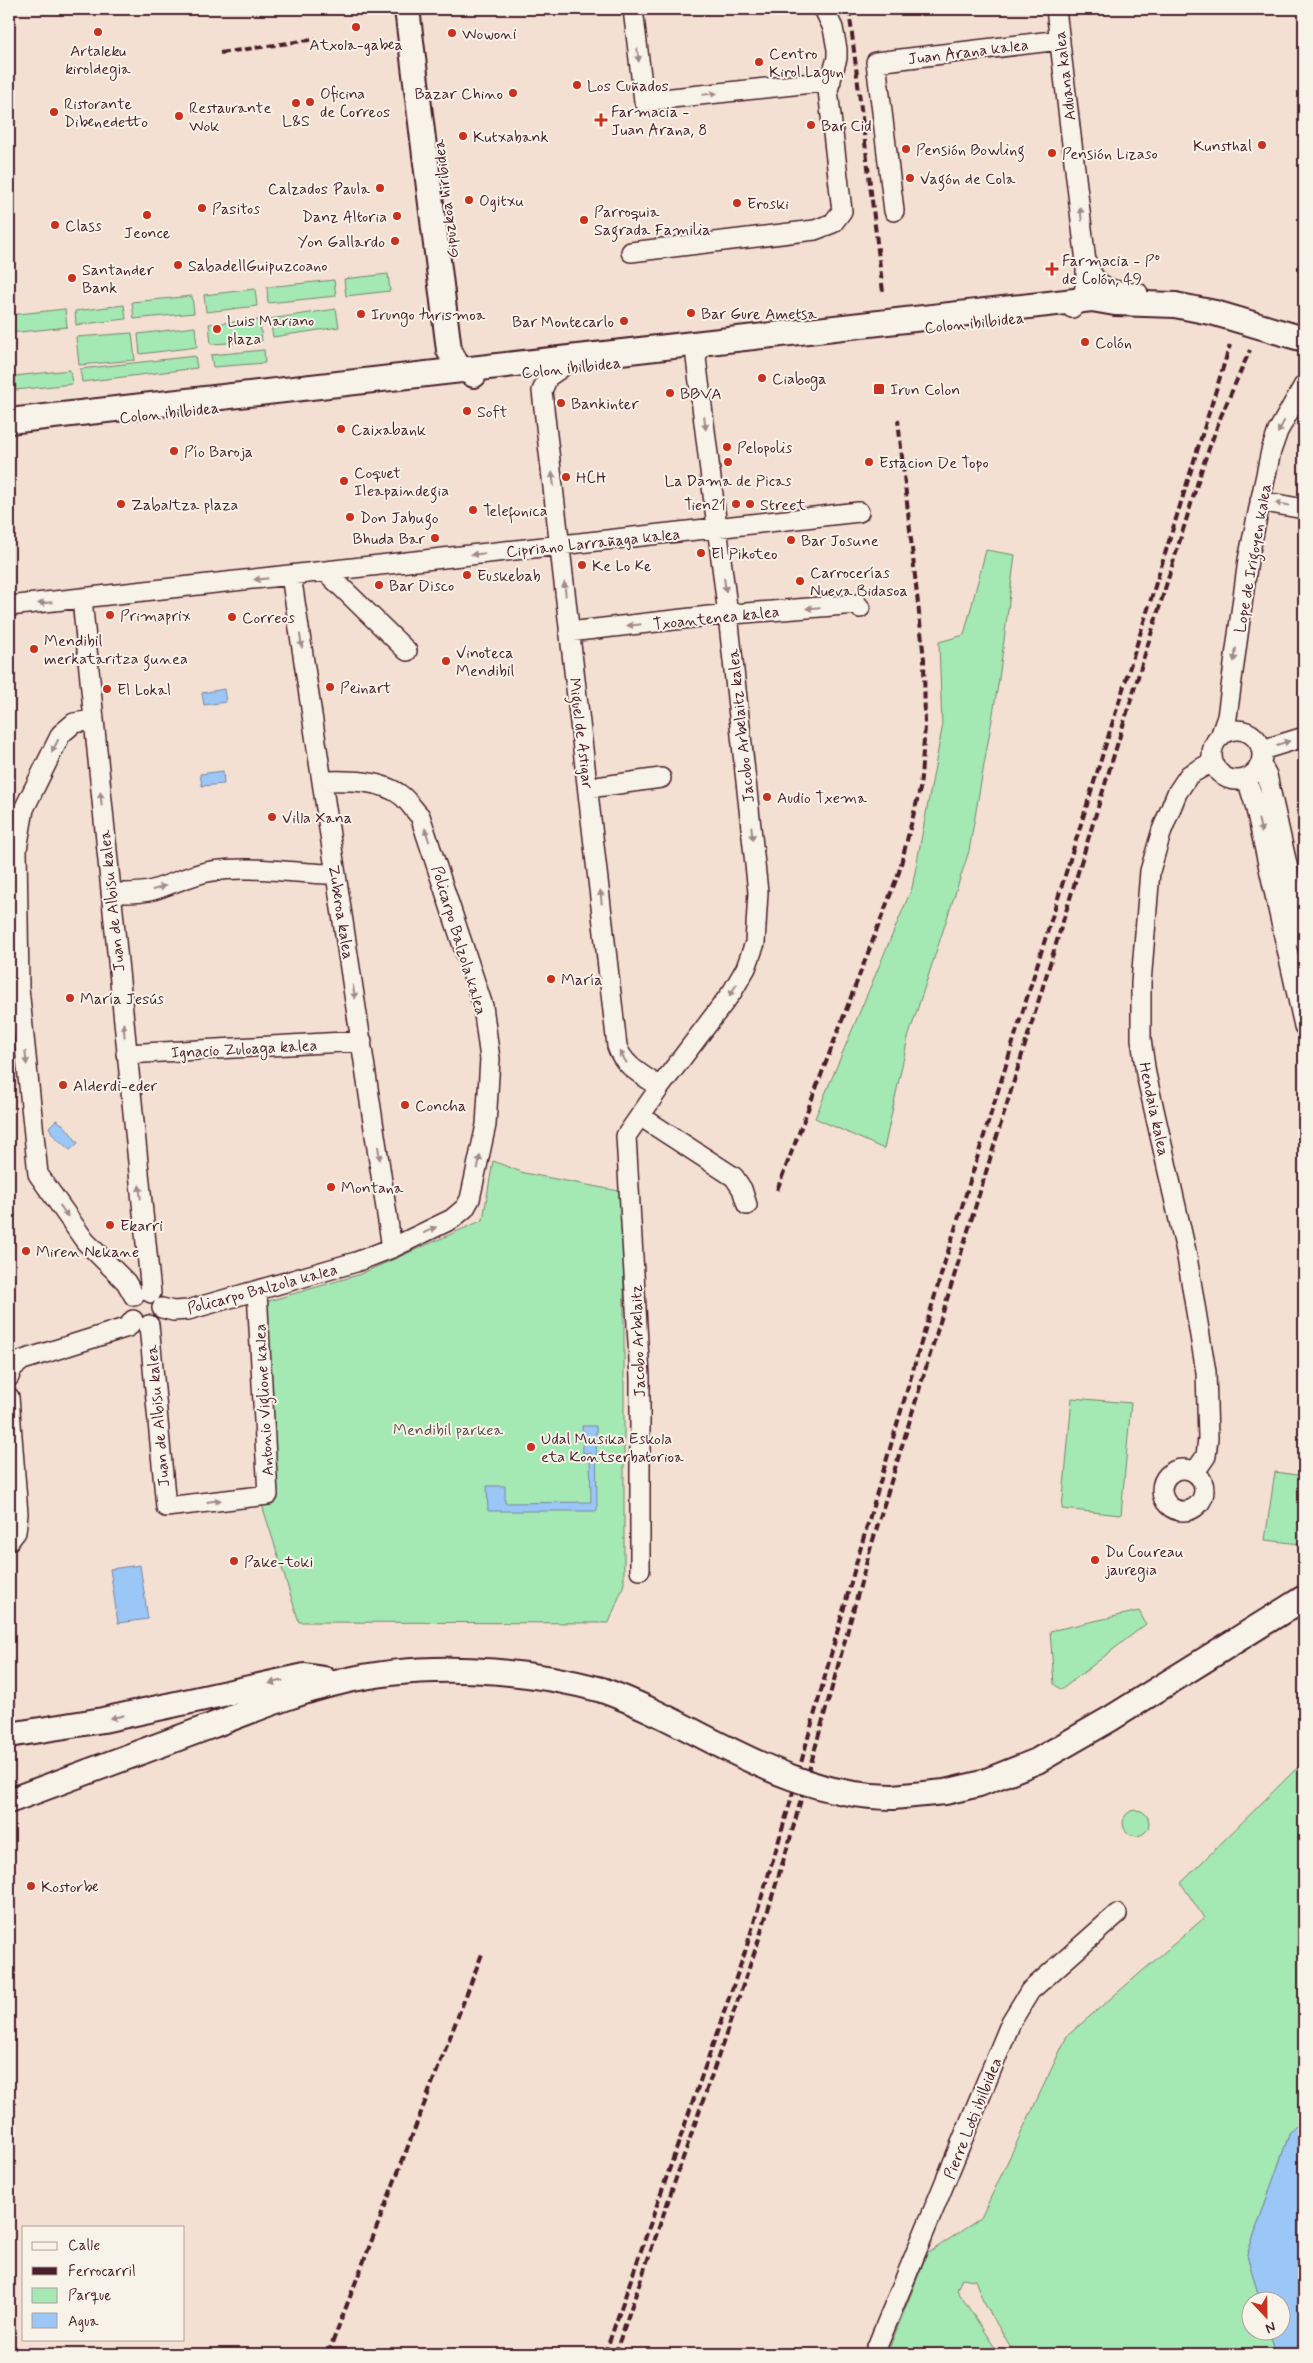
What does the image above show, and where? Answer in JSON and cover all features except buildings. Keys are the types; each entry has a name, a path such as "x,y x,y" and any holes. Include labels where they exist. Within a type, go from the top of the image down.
{"main road":[{"name":"Gipuzkoa hiribidea","path":"406,9 444,320 452,358 464,370"},
{"name":"Gipuzkoa hiribidea","path":"421,9 462,341 469,355 491,366 493,371"},
{"name":"Colon ibilbidea","path":"9,430 493,371 1079,303 1133,304"},
{"path":"1079,303 1175,305 1215,313 1298,336"},
{"name":"Gipuzkoa hiribidea","path":"420,375 436,366 441,358 444,350 444,320"},
{"name":"Colon ibilbidea","path":"9,421 464,370 493,371 561,368 703,347"},
{"path":"12,1803 278,1701 341,1682 397,1674 477,1672 532,1676 602,1690 632,1701 756,1763 801,1782 848,1794 893,1797 945,1792 970,1786 1036,1761 1110,1719 1304,1598"},
{"path":"9,1735 104,1720 305,1676 341,1682"}],"street":[{"path":"633,9 644,101 832,75"},
{"path":"631,252 815,230 833,223 842,210 828,90 837,58 837,49 833,28 824,9"},
{"name":"Aduana kalea","path":"1056,9 1086,262 1086,289 1079,303"},
{"name":"Juan Arana kalea","path":"894,211 876,62 1060,40"},
{"name":"Aduana kalea","path":"1086,262 1092,276 1104,287 1118,292 1151,294 1175,305"},
{"name":"Jacobo Arbelaitz kalea","path":"660,1088 732,992 746,968 755,943 758,892 718,528 696,358 703,347"},
{"name":"Miguel de Astigar","path":"561,368 548,377 542,391 569,632 589,788 617,1046 620,1056 628,1065 660,1088"},
{"name":"Lope de Irigoyen kalea","path":"1220,737 1227,717 1248,560 1260,501 1275,439 1304,385"},
{"path":"1260,501 1304,509"},
{"name":"Cipriano Larrañaga kalea","path":"326,572 859,512"},
{"path":"9,606 326,572 407,651"},
{"name":"Zuberoa kalea","path":"290,576 323,781 392,1248"},
{"name":"Juan de Albisu kalea","path":"82,599 149,1299 129,1305 130,1316 141,1322 166,1507"},
{"name":"Txoantenea kalea","path":"569,632 728,615 857,604 860,608"},
{"path":"9,1377 13,1367 23,1360 128,1328 141,1322 157,1320 149,1299 126,1282 85,1241 38,1174 19,988 17,849 24,809 61,734 74,724 93,720"},
{"path":"1304,736 1261,757 1255,773 1247,779 1230,780 1216,769 1212,762 1213,748 1220,737 1229,732 1240,730 1250,733 1258,740 1261,757 1304,940"},
{"name":"Hendaia kalea","path":"1195,1472 1206,1456 1208,1438 1206,1372 1186,1250 1146,1074 1141,1038 1141,983 1150,872 1162,830 1177,793 1189,775 1212,762"},
{"path":"589,788 662,778"},
{"path":"1247,779 1255,805 1304,1026"},
{"name":"Policarpo Balzola kalea","path":"149,1299 174,1311 188,1310 356,1262 392,1248 452,1219 465,1208 470,1199 486,1126 490,1059 483,1006 420,816 401,795 379,785 343,780 323,781"},
{"path":"111,893 151,890 210,871 235,868 256,868 308,874 336,874"},
{"name":"Ignacio Zuloaga kalea","path":"126,1054 362,1041"},
{"name":"Jacobo Arbelaitz","path":"640,1570 640,1377 626,1136 660,1088"},
{"path":"640,1116 734,1177 742,1189 747,1205"},
{"name":"Antonio Viglione kalea","path":"166,1507 268,1495 257,1291"},
{"path":"9,1397 18,1514 16,1532 9,1541"},
{"name":"Pierre Loti ibilbidea","path":"874,2354 1011,2022 1030,1991 1117,1914"}],"green space":[{"path":"388,274 390,291 346,296 344,279"},
{"path":"334,280 336,296 268,303 267,287"},
{"path":"255,289 257,306 206,312 204,295"},
{"path":"192,296 194,313 134,319 132,302"},
{"path":"124,305 126,319 76,325 75,311"},
{"path":"65,309 67,327 10,333 9,315"},
{"path":"336,309 339,327 273,337 270,319"},
{"path":"260,320 262,341 211,344 209,324"},
{"path":"195,327 197,347 140,354 138,334"},
{"path":"132,333 135,360 79,365 76,337"},
{"path":"264,350 265,363 213,367 211,355"},
{"path":"195,356 197,368 82,382 80,369"},
{"path":"70,370 72,384 16,390 15,376"},
{"path":"986,550 1015,555 999,679 969,851 908,1038 884,1149 815,1118 912,888 942,729 939,642 964,635"},
{"name":"Mendibil parkea","path":"493,1161 524,1173 619,1191 624,1261 624,1584 609,1623 299,1622 262,1505 262,1303 358,1275 483,1220"},
{"path":"1072,1398 1131,1403 1121,1515 1062,1509"},
{"path":"1275,1472 1304,1476 1304,1508 1300,1544 1265,1540"},
{"path":"1139,1611 1146,1624 1061,1690 1054,1684 1050,1631"},
{"path":"1304,1761 1304,2118 1290,2132 1247,2255 1257,2290 1240,2290 1240,2340 1272,2340 1276,2354 1015,2354 983,2301 975,2280 962,2278 957,2290 999,2354 887,2354 927,2254 981,2218 1067,2036 1204,1918 1181,1883"},
{"path":"1136,1810 1145,1814 1149,1823 1145,1832 1136,1836 1127,1832 1123,1823 1127,1814"}],"water":[{"path":"224,689 226,702 204,705 202,693"},
{"path":"223,771 224,784 202,786 200,774"},
{"path":"56,1120 64,1125 78,1143 70,1150 53,1135 49,1127"},
{"path":"582,1426 596,1426 597,1511 488,1511 487,1486 505,1486 505,1503 591,1502 590,1453 583,1453"},
{"path":"140,1565 148,1619 118,1623 110,1569"},
{"path":"1304,2118 1304,2354 1276,2354 1272,2340 1290,2340 1290,2290 1257,2290 1247,2255 1290,2132"}],"railway":[{"path":"849,9 883,292"},
{"path":"220,53 316,39"},
{"path":"605,2354 745,1952 788,1810 858,1557 946,1258 1230,345"},
{"path":"615,2354 758,1942 790,1839 870,1550 1203,465 1221,416 1250,350"},
{"path":"777,1190 899,872 920,789 925,727 924,659 898,420"},
{"path":"328,2354 482,1954"}],"place":[{"name":"Atxola-gabea","path":"356,27"},
{"name":"Artaleku kiroldegia","path":"98,32"},
{"name":"Wowoni","path":"452,33"},
{"name":"Centro Kirol Lagun","path":"759,62"},
{"name":"Los Cuñados","path":"577,85"},
{"name":"Bazar Chino","path":"513,93"},
{"name":"Oficina de Correos","path":"310,102"},
{"name":"L&S","path":"296,103"},
{"name":"Ristorante Dibenedetto","path":"54,112"},
{"name":"Restaurante Wok","path":"179,116"},
{"name":"Farmacia - Juan Arana, 8","path":"601,120"},
{"name":"Bar Cid","path":"811,125"},
{"name":"Kutxabank","path":"463,136"},
{"name":"Kunsthal","path":"1262,145"},
{"name":"Pensión Bowling","path":"906,149"},
{"name":"Pensión Lizaso","path":"1052,153"},
{"name":"Vagón de Cola","path":"910,178"},
{"name":"Calzados Paula","path":"380,188"},
{"name":"Ogitxu","path":"469,200"},
{"name":"Eroski","path":"737,203"},
{"name":"Pasitos","path":"202,208"},
{"name":"Jeonce","path":"147,215"},
{"name":"Danz Altoria","path":"397,216"},
{"name":"Parroquia Sagrada Familia","path":"584,220"},
{"name":"Class","path":"55,225"},
{"name":"Yon Gallardo","path":"395,241"},
{"name":"SabadellGuipuzcoano","path":"178,265"},
{"name":"Farmacia - Pº de Colón, 49","path":"1052,269"},
{"name":"Santander Bank","path":"72,278"},
{"name":"Bar Gure Ametsa","path":"691,313"},
{"name":"Irungo turismoa","path":"361,314"},
{"name":"Bar Montecarlo","path":"624,321"},
{"name":"Luis Mariano plaza","path":"217,329"},
{"name":"Colón","path":"1085,342"},
{"name":"Ciaboga","path":"762,378"},
{"name":"Irun Colon","path":"879,389"},
{"name":"BBVA","path":"670,393"},
{"name":"Bankinter","path":"561,403"},
{"name":"Soft","path":"467,411"},
{"name":"Caixabank","path":"341,429"},
{"name":"Pelopolis","path":"727,447"},
{"name":"Pío Baroja","path":"174,451"},
{"name":"La Dama de Picas","path":"728,462"},
{"name":"Estacion De Topo","path":"869,462"},
{"name":"HCH","path":"566,477"},
{"name":"Coquet Ileapaindegia","path":"344,481"},
{"name":"Zabaltza plaza","path":"121,504"},
{"name":"Tien21","path":"736,504"},
{"name":"Street","path":"750,504"},
{"name":"Telefonica","path":"473,510"},
{"name":"Don Jabugo","path":"350,517"},
{"name":"Bhuda Bar","path":"435,538"},
{"name":"Bar Josune","path":"791,540"},
{"name":"El Pikoteo","path":"701,553"},
{"name":"Ke Lo Ke","path":"582,565"},
{"name":"Euskebab","path":"467,575"},
{"name":"Carrocerías Nueva Bidasoa","path":"800,581"},
{"name":"Bar Disco","path":"379,585"},
{"name":"Primaprix","path":"110,615"},
{"name":"Correos","path":"232,617"},
{"name":"Mendibil merkataritza gunea","path":"34,649"},
{"name":"Vinoteca Mendibil","path":"446,661"},
{"name":"Peinart","path":"330,687"},
{"name":"El Lokal","path":"107,689"},
{"name":"Audio Txema","path":"767,797"},
{"name":"Villa Xana","path":"272,817"},
{"name":"María","path":"551,979"},
{"name":"María Jesús","path":"70,998"},
{"name":"Alderdi-eder","path":"63,1085"},
{"name":"Concha","path":"405,1105"},
{"name":"Montana","path":"331,1187"},
{"name":"Ekarri","path":"110,1225"},
{"name":"Miren Nekane","path":"26,1251"},
{"name":"Udal Musika Eskola eta Kontserbatorioa","path":"531,1447"},
{"name":"Du Coureau jauregia","path":"1095,1560"},
{"name":"Pake-toki","path":"234,1561"},
{"name":"Kostorbe","path":"31,1886"}]}
